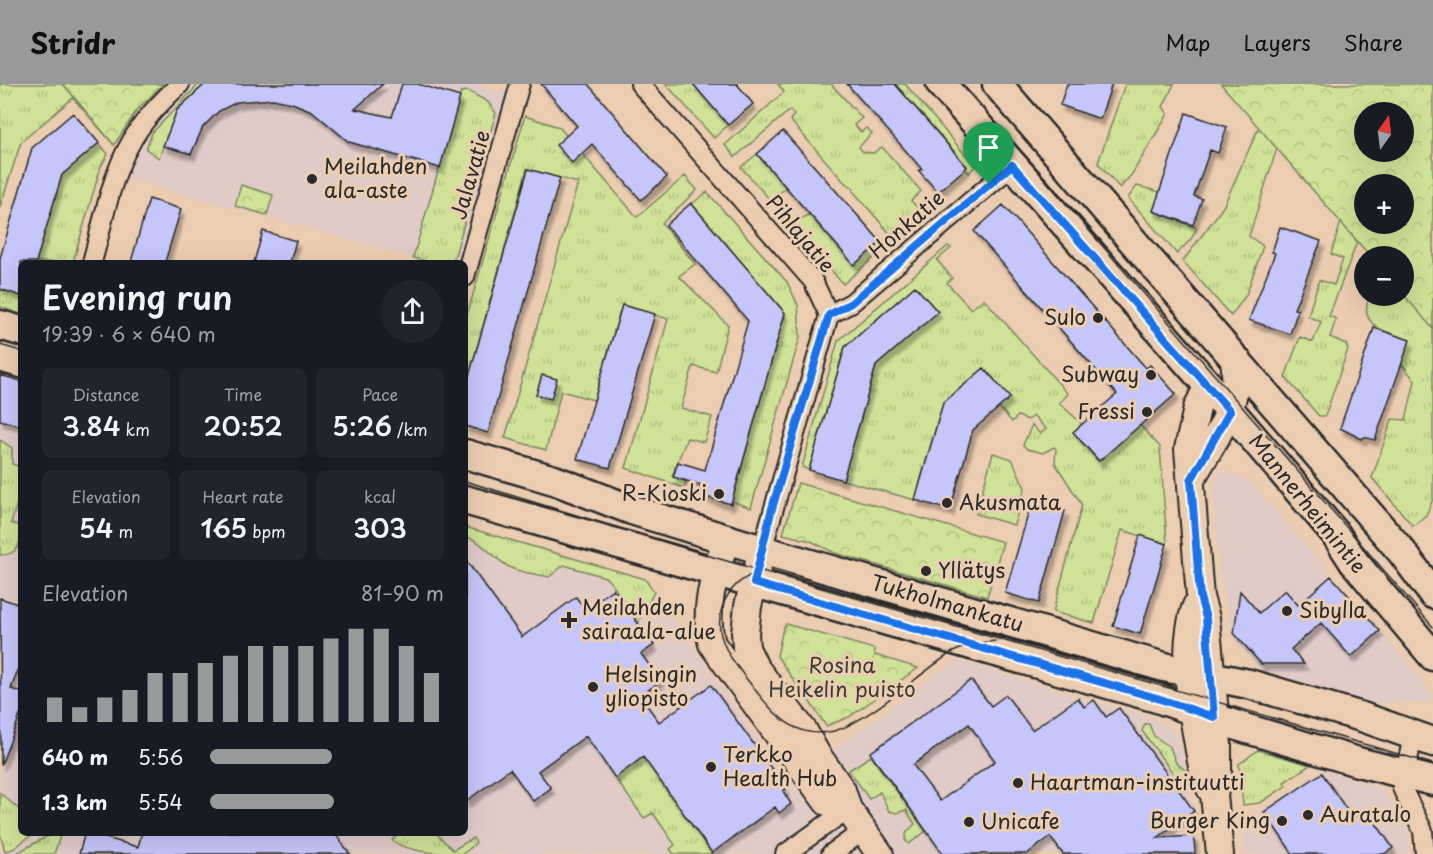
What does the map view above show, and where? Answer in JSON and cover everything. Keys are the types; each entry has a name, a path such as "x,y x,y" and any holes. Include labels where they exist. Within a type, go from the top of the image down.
{"main road":[{"name":"Mannerheimintie","path":"941,84 1335,533 1361,571 1433,656"},
{"name":"Mannerheimintie","path":"998,84 1402,552 1433,594"},
{"path":"0,325 18,330"},
{"path":"0,357 18,362"},
{"path":"1191,480 1230,411 1238,381 1234,360"},
{"path":"1208,386 1191,428 1188,449 1200,597 1206,618 1201,675 1204,713 1218,757 1214,795 1220,854"},
{"name":"Tukholmankatu","path":"468,455 554,480 632,510 762,550 1201,675 1238,681 1329,707 1423,739"},
{"name":"Tukholmankatu","path":"468,501 1433,781"},
{"path":"726,539 708,612 710,634 717,652 827,802 848,809"},
{"path":"762,550 745,630 746,648 755,667 804,731 816,753 842,790 848,809 880,854"}],"street":[{"path":"93,260 115,179 128,146 156,107 180,84"},
{"name":"Jalavatie","path":"468,267 520,84"},
{"name":"Pihlajatie","path":"640,84 813,281 829,315"},
{"name":"Honkatie","path":"829,315 851,303 1012,165"},
{"path":"762,550 829,315"},
{"path":"1423,739 1403,774 1404,794 1428,831 1425,854"},
{"path":"785,854 848,809"},
{"path":"831,854 863,831"}],"shaded area":[{"name":"Meilahden ala-aste","path":"180,84 478,84 497,94 503,91 517,96 466,260 422,260 117,175"},
{"name":"Helsingin yliopisto","path":"0,375 18,380 18,836 468,836 468,528 646,579 788,783 957,660 1156,719 1169,728 1178,739 1190,768 1197,854 6,854 0,834"},
{"path":"1218,469 1248,480 1380,631 1433,695 1433,699 1424,704 1401,701 1375,704 1258,668 1234,641 1219,566 1214,495"},
{"path":"1324,770 1382,789 1409,830 1409,854 1245,854 1242,815 1258,812"}],"green space":[{"path":"0,84 161,84 137,110 114,145 73,98 21,142 0,207"},
{"path":"63,84 163,84 137,110 114,145"},
{"path":"199,84 205,84 177,110 159,158 146,149 152,133"},
{"path":"666,84 693,84 728,125 714,138"},
{"path":"778,84 831,84 862,118 854,125 861,132 866,128 872,133 859,147 863,152 873,153 882,147 921,191 911,201 919,209 927,202 929,205 893,237 853,191 854,188 845,183 790,120 794,115 790,110 735,157 725,145 784,92"},
{"path":"895,84 905,84 975,166 969,173 965,168 967,166"},
{"path":"1125,84 1174,84 1163,107 1168,114 1132,174 1120,188 1098,163"},
{"path":"1221,84 1433,84 1433,329 1413,306 1414,246 1361,246"},
{"path":"468,91 488,102 496,113 454,260 413,258 461,92"},
{"path":"525,116 559,127 637,217 685,176 697,190 662,223 695,264 679,276 728,325 716,372 693,366 681,408 712,417 704,442 687,438 672,476 686,482 684,488 626,468 668,319 622,305 594,400 561,391 546,450 505,438 578,183 527,169 468,379 468,312"},
{"path":"1259,127 1277,148 1249,236 1263,246 1246,295 1231,316 1183,261 1223,207"},
{"path":"99,143 108,154 101,166 74,260 37,260 62,175"},
{"path":"757,154 786,187 771,201 741,167"},
{"path":"241,185 273,195 267,215 235,206"},
{"path":"1137,186 1160,192 1153,211 1197,228 1191,239 1177,254 1128,198"},
{"path":"707,192 787,282 798,305 800,337 751,508 732,501 785,313 692,204"},
{"path":"809,214 854,265 881,242 885,248 843,284 792,225"},
{"path":"1341,222 1357,242 1329,316 1336,319 1330,337 1346,344 1348,349 1325,416 1319,416 1285,377 1300,337 1313,342 1321,322 1308,316 1319,280 1334,285 1343,259 1331,254"},
{"path":"948,246 951,248 937,260 952,278 947,283 971,309 984,299 1068,394 1059,403 1082,424 1073,432 1098,461 1140,425 1160,447 1167,544 1122,530 1094,623 1053,612 1082,505 1055,463 1056,449 1054,447 1043,453 1027,449 1023,445 1032,425 1040,434 1046,429 1034,416 1028,420 1018,416 1012,422 999,407 1009,398 984,368 943,403 915,500 843,480 876,366 915,286 845,347 809,470 802,467 838,341"},
{"path":"1433,251 1433,499 1426,515 1413,526 1372,478 1392,419 1406,420 1415,381 1401,363 1409,340 1376,326 1370,321 1367,306 1414,306 1414,257"},
{"path":"0,289 18,295 18,313 0,307"},
{"path":"0,440 12,448 12,464 18,466 18,500 11,523 18,525 18,547 11,553 0,555"},
{"path":"993,453 1012,459 1025,488 1014,525 976,514"},
{"path":"798,483 1003,542 987,597 835,553 811,541 783,534"},
{"path":"468,528 645,579 654,592 638,623 605,577 564,565 549,577 515,570 468,537"},
{"name":"Rosina Heikelin puisto","path":"786,624 874,649 875,655 918,668 849,717 826,726 806,696 809,693 802,683 797,685 777,656 783,628"},
{"path":"1145,724 1149,724 1154,736 1170,747 1176,763 1189,773 1185,780 1175,776 1142,731"},
{"path":"1258,750 1310,765 1284,782 1286,786 1260,803 1243,805 1239,764"},
{"path":"871,756 926,831 909,844 905,840 907,832 915,824 906,810 897,813 889,811 880,792 869,799 849,770"},
{"path":"643,757 711,854 674,854 670,849 675,845 653,813 644,818 615,778"},
{"path":"0,793 18,808 18,836 30,836 13,849 5,851 0,834"},
{"path":"60,836 54,854 15,854 46,837"},
{"path":"397,836 439,836 453,850 473,838 476,843 461,854 453,854 415,850 392,840"}],"building":[{"path":"205,84 383,84 355,109 392,117 402,84 418,84 460,97 440,168 349,142 312,111 273,99 237,102 219,111 203,127 191,154 163,146 177,110"},
{"path":"541,84 588,84 667,177 641,200 592,144 572,163 556,145 577,126"},
{"path":"693,84 737,84 753,104 728,125"},
{"path":"847,84 895,84 967,167 938,192 919,171 922,169"},
{"path":"1067,84 1112,84 1100,119 1060,105"},
{"path":"73,113 99,143 62,175 37,260 18,260 18,295 0,289 0,258 32,148"},
{"path":"1186,113 1227,127 1218,153 1210,150 1194,196 1202,199 1193,225 1153,211"},
{"path":"783,131 881,242 854,265 757,154"},
{"path":"528,169 560,178 488,433 468,427 468,379"},
{"path":"149,199 181,209 166,260 132,260"},
{"path":"691,203 785,313 731,504 698,495 701,485 673,477 678,462 705,470 748,321 666,225"},
{"path":"1003,205 1146,368 1150,365 1176,394 1099,461 1073,432 1117,394 974,231"},
{"path":"1280,227 1321,241 1294,309 1298,310 1290,334 1249,320 1275,253 1272,252"},
{"path":"263,231 296,241 291,260 255,260"},
{"path":"915,286 938,312 876,366 843,480 809,470 845,347"},
{"path":"622,305 655,314 610,468 577,459"},
{"path":"1374,328 1410,340 1375,440 1364,437 1362,439 1340,428"},
{"path":"984,368 1010,398 973,430 950,510 915,500 943,403"},
{"path":"0,375 18,380 18,425 0,420"},
{"path":"542,375 557,379 551,399 536,395"},
{"path":"1032,501 1065,511 1039,603 1005,593"},
{"path":"1140,535 1167,544 1140,634 1113,626"},
{"path":"468,563 522,637 576,597 585,609 613,589 654,645 641,654 661,681 640,696 659,722 711,685 786,789 783,791 791,804 779,813 775,807 712,853 643,757 615,778 586,736 538,771 551,788 533,801 510,769 468,800"},
{"path":"1331,576 1380,631 1351,657 1321,623 1291,649 1304,664 1261,664 1234,633 1240,591 1259,613 1285,590 1298,605"},
{"path":"0,598 18,604 18,669 11,689 18,691 18,721 1,765"},
{"name":"Haartman-instituutti","path":"971,680 991,706 1006,695 1032,730 1078,698 1084,707 1094,700 1106,717 1119,708 1194,811 1157,838 1194,836 1195,854 1063,854 1050,837 1027,854 943,854 870,753","holes":["969,724 995,761 940,801 913,765"]},
{"name":"Auratalo","path":"1322,773 1352,818 1366,809 1393,848 1384,854 1293,854 1264,812"},
{"path":"84,836 99,836 138,847 141,836 337,836 350,854 79,854"}],"tram line":[{"path":"962,84 1433,627"},
{"path":"0,345 18,350"},
{"path":"468,482 720,559 1433,764"},
{"path":"764,571 742,580 733,588 722,608 720,632 732,659 766,703 784,721 807,732 834,731 847,726 877,708 951,653 971,644 995,641"}],"place":[{"name":"Meilahden ala-aste","path":"312,179"},
{"name":"Sulo","path":"1098,318"},
{"name":"Subway","path":"1151,375"},
{"name":"Fressi","path":"1147,412"},
{"name":"R-Kioski","path":"719,494"},
{"name":"Akusmata","path":"947,503"},
{"name":"Yllätys","path":"926,571"},
{"name":"Sibylla","path":"1287,611"},
{"name":"Meilahden sairaala-alue","path":"569,620"},
{"name":"Helsingin yliopisto","path":"593,687"},
{"name":"Terkko Health Hub","path":"711,767"},
{"name":"Haartman-instituutti","path":"1018,783"},
{"name":"Auratalo","path":"1308,815"},
{"name":"Burger King","path":"1282,821"},
{"name":"Unicafe","path":"969,822"}],"route":[{"path":"1012,165 1230,411 1191,480 1200,597 1206,618 1214,717 1157,698 754,583 771,512 829,315 851,303 989,184 1012,165"}]}
